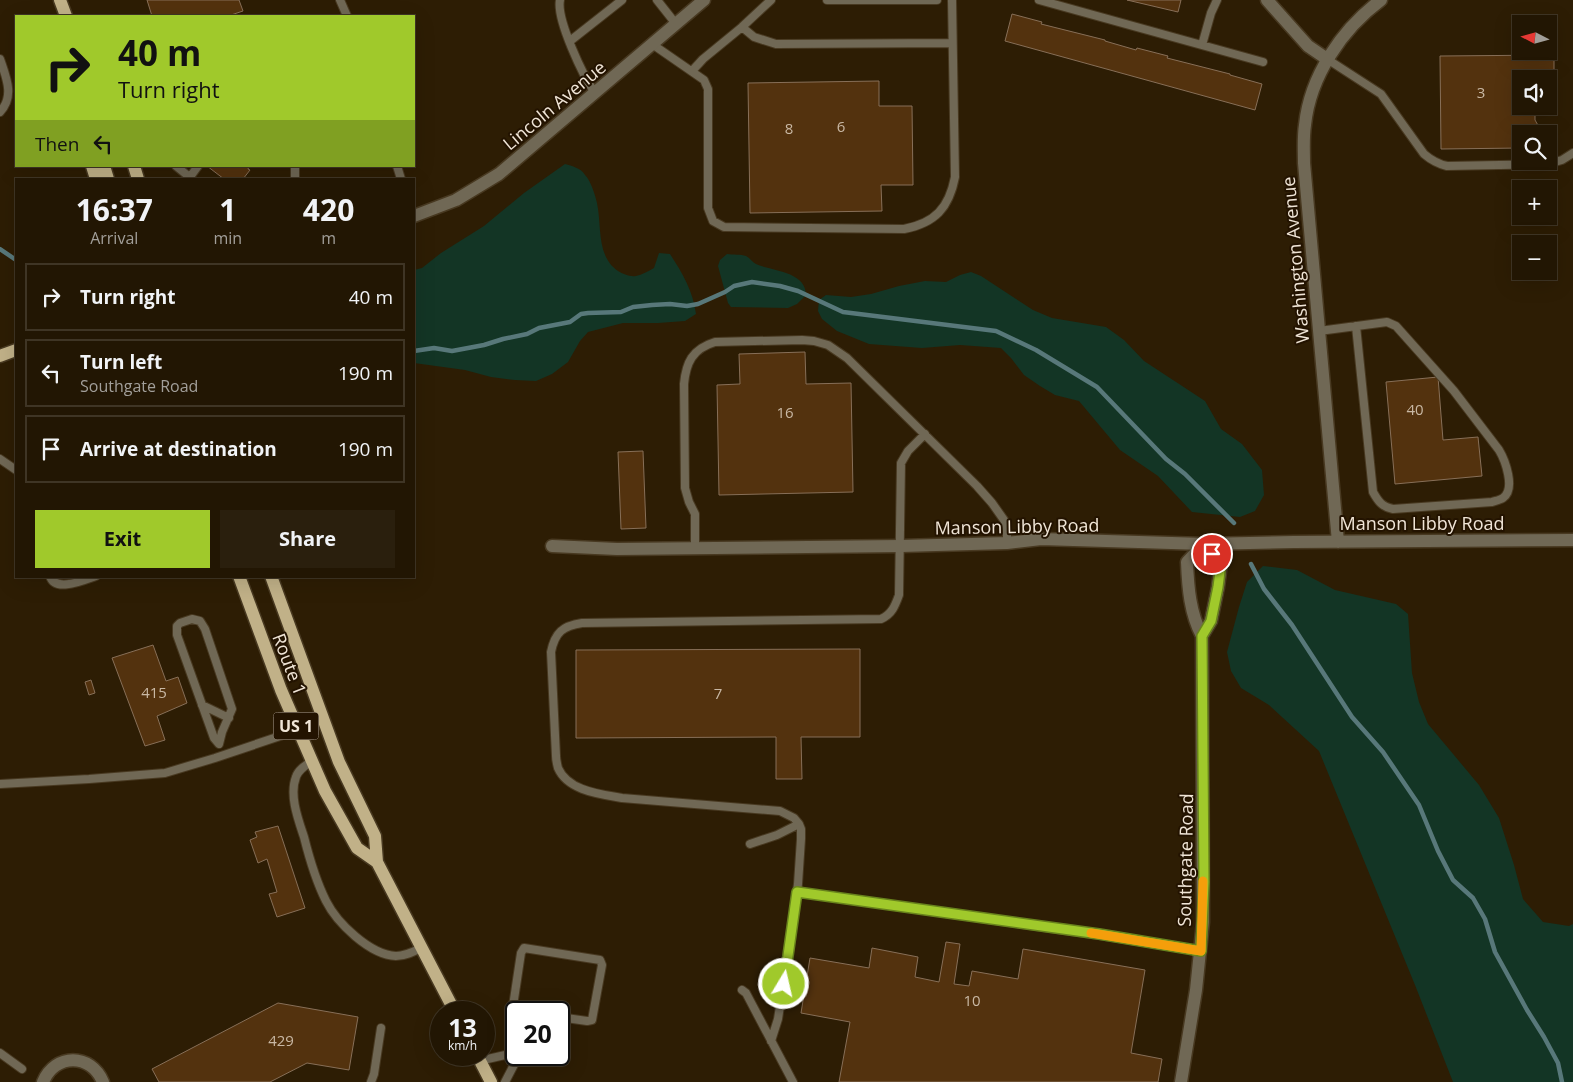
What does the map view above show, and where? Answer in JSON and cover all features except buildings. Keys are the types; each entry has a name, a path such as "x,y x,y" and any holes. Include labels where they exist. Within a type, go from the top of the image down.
{"main road":[{"path":"60,0 66,15"},
{"path":"0,356 15,350"},
{"name":"Route 1","path":"240,578 281,690 325,791 357,848 377,862"},
{"name":"Route 1","path":"272,578 340,762 375,836 377,862 448,1001"},
{"path":"481,1066 488,1081"}],"street":[{"name":"Lincoln Avenue","path":"415,216 456,200 499,174 704,0"},
{"path":"1267,0 1308,46 1327,59"},
{"name":"Washington Avenue","path":"1338,542 1304,163 1304,124 1308,108 1327,59 1350,29 1381,0"},
{"name":"Manson Libby Road","path":"552,546 617,549 901,546 1007,543 1041,539 1204,544 1573,540"},
{"name":"Southgate Road","path":"1181,1082 1201,951 1204,882 1202,636 1194,622 1188,586 1187,562 1204,544 1221,563 1211,621 1202,636"},
{"path":"43,1082 54,1066 74,1060 84,1062 93,1068 103,1082"}],"lane":[{"path":"340,0 347,15"},
{"path":"560,0 560,15 583,74 595,93"},
{"path":"570,41 622,0"},
{"path":"657,0 676,24"},
{"path":"692,71 703,59 771,0"},
{"path":"826,0 937,0"},
{"path":"652,44 704,80 708,89 708,208 713,221 724,227 904,229 915,227 937,214 946,205 953,190 955,178 952,0"},
{"path":"1038,0 1263,62"},
{"path":"1202,45 1211,13 1217,0"},
{"path":"742,27 754,37 776,44 952,43"},
{"path":"0,59 9,95 6,104 0,112"},
{"path":"1327,59 1381,94 1424,154 1429,159 1441,164 1456,166 1548,164 1562,160 1573,153"},
{"path":"177,167 191,178 197,167"},
{"path":"1319,332 1356,326 1387,322 1404,334 1448,384 1499,450 1504,459 1508,478 1507,494 1503,498 1492,502 1393,509 1386,508 1381,504 1372,492 1356,326"},
{"path":"695,547 694,514 685,488 684,384 689,361 699,350 715,342 802,340 814,340 828,345 858,368 925,434 998,510 1006,526 1007,543"},
{"path":"771,1042 778,1019 797,892 801,829 799,824 794,818 780,810 622,798 596,794 571,783 558,768 556,756 551,652 553,642 567,626 582,623 881,619 894,609 899,596 901,463 908,451 925,434"},
{"path":"0,459 15,469"},
{"path":"51,578 54,584 64,585 89,578"},
{"path":"219,744 232,709 204,629 200,621 192,619 180,623 176,631 222,756"},
{"path":"202,705 229,718"},
{"path":"0,784 151,775 222,756 298,730"},
{"path":"312,761 296,777 295,802 307,848 324,898 330,909 344,926 358,938 387,954 403,956 421,948"},
{"path":"750,844 777,835 799,824"},
{"path":"797,892 1099,934 1201,951"},
{"path":"514,1001 521,953 524,948 600,960 602,965 592,1020 570,1019"},
{"path":"742,990 746,993 793,1082"},
{"path":"371,1082 381,1028"},
{"path":"0,1053 22,1069"},
{"path":"505,1082 513,1066"}],"green space":[{"path":"565,164 581,171 591,184 594,192 603,249 611,265 622,273 636,276 654,268 659,253 670,254 687,283 696,314 685,321 623,323 588,332 580,341 568,362 552,374 536,381 491,377 465,370 415,363 415,270 422,268 441,253 484,226 524,193"},
{"path":"727,254 746,256 756,264 794,276 804,287 806,295 797,304 788,308 731,307 728,303 718,266 720,260"},
{"path":"971,272 981,276 1033,310 1052,318 1106,327 1124,340 1144,361 1205,401 1221,429 1242,444 1262,470 1264,495 1255,511 1240,517 1192,512 1158,476 1120,450 1079,401 1055,395 1040,386 1024,375 1001,348 960,345 922,348 869,344 837,331 822,319 818,311 819,300 826,295 851,297 871,294 925,281 946,282"},
{"path":"1263,566 1297,570 1335,590 1396,604 1408,614 1412,673 1419,702 1428,724 1479,785 1499,818 1523,899 1543,922 1569,926 1573,924 1573,1082 1453,1082 1319,751 1269,705 1241,688 1231,671 1227,652 1239,607 1247,582"}],"waterway":[{"path":"0,249 15,259"},
{"path":"415,351 434,348 452,351 484,345 527,334 539,328 570,322 581,314 621,312 633,307 652,305 670,304 687,306 698,304 734,286 752,282 798,291 843,312 996,331 1036,350 1097,387 1166,459 1185,474 1234,523"},
{"path":"1251,564 1264,589 1292,625 1352,717 1383,752 1419,805 1438,851 1453,880 1473,898 1485,919 1495,952 1558,1063 1562,1082"}],"slow traffic":[{"path":"1091,933 1201,951 1203,881"}],"route":[{"path":"784,984 797,892 1099,934 1201,951 1204,882 1202,636 1211,621 1221,563 1212,554"}]}
